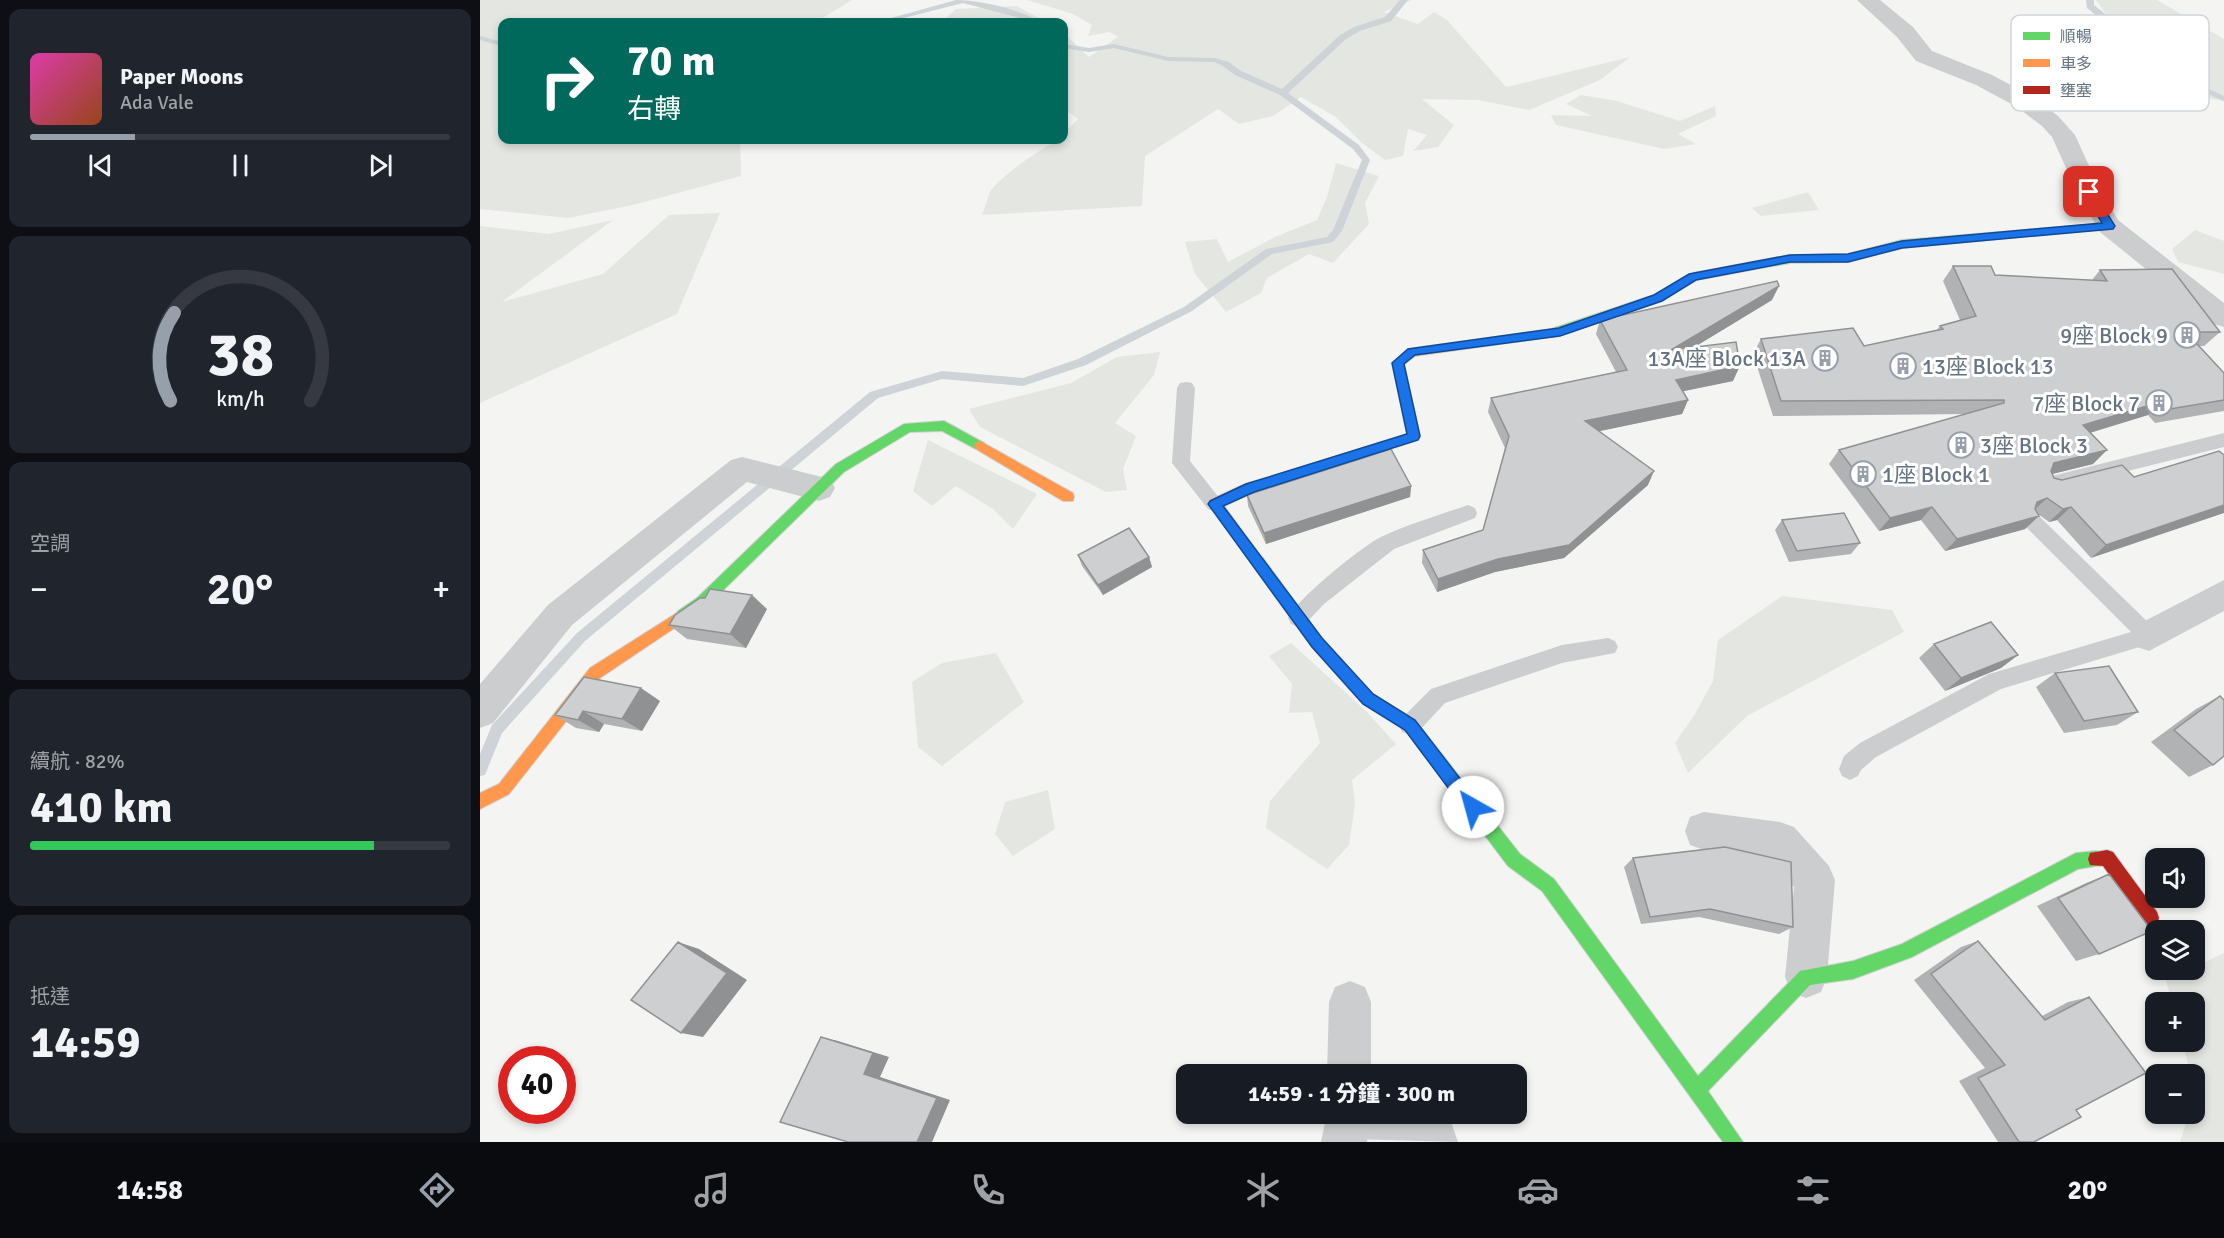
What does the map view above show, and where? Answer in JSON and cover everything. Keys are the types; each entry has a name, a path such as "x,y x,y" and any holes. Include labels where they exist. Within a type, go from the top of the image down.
{"street":[{"path":"1867,0 1905,32 1924,56 1984,80 2011,94"},
{"path":"2037,111 2063,135 2089,192 2109,226 2224,317"},
{"path":"1734,1142 1548,885 1514,860 1410,725 1368,699 1317,643 1215,504 1250,488 1414,436 1398,363 1412,352 1560,332 1658,298 1693,277 1790,259 1848,258 1902,244 2109,226"},
{"path":"480,801 504,789 595,673 702,602 840,468 908,427 944,426 1068,496"},
{"path":"480,711 560,615 742,469 819,488"},
{"path":"2149,636 2224,594"},
{"path":"1697,1090 1806,976 1815,880 1780,841 1704,831"},
{"path":"1806,976 1853,970 1906,951 2076,861 2107,858 2151,918"},
{"path":"1349,1064 1350,1002"}],"lane":[{"path":"1186,388 1181,463 1215,504"},
{"path":"2048,484 2224,440"},
{"path":"1298,618 1317,598 1387,543 1468,513"},
{"path":"2032,521 2086,577 2149,636"},
{"path":"1850,769 1852,763 1868,750 1996,681 2149,636"},
{"path":"1410,725 1438,696 1562,654 1608,647"},
{"path":"1347,1127 1442,1131 1445,1142"}],"shaded area":[{"path":"480,0 852,0 823,18 498,18 498,144 740,144 741,176 633,205 568,218 480,209"},
{"path":"1027,0 1412,0 1384,12 1418,24 1434,12 1447,20 1506,87 1630,57 1600,80 1529,110 1478,100 1422,99 1454,125 1438,147 1413,151 1427,135 1408,129 1403,156 1385,160 1362,143 1336,117 1301,97 1273,116 1239,124 1218,109 1145,156 1142,206 982,215 990,192 1013,170 1048,146 1068,144 1068,129 1078,119 1068,112 1068,37 1089,57 1118,37 1110,32 1088,36 1092,25 1073,14"},
{"path":"2096,0 2157,0 2183,15 2107,15"},
{"path":"1017,6 1039,18 946,18 956,9"},
{"path":"2209,30 2224,39 2224,101 2209,98"},
{"path":"1581,95 1617,101 1680,121 1715,106 1716,116 1678,134 1696,144 1664,149 1556,125 1551,115 1592,116 1566,104"},
{"path":"1336,163 1379,176 1365,203 1369,224 1333,263 1309,254 1267,278 1261,293 1226,312 1195,274 1185,242 1217,239 1228,262 1275,237 1317,220 1327,197"},
{"path":"1808,192 1819,210 1761,216 1752,208"},
{"path":"720,213 677,314 480,403 480,226 549,234 613,220 502,302 603,274 669,215"},
{"path":"2195,230 2224,241 2224,274 2178,262 2172,249"},
{"path":"1160,352 1154,375 1115,423 1136,436 1123,469 1127,490 1106,492 980,427 969,409 1071,383 1117,357"},
{"path":"928,440 1037,494 1013,529 993,509 956,486 932,506 913,491"},
{"path":"1782,596 1892,610 1904,632 1747,716 1688,773 1675,743 1695,714 1713,681 1718,640"},
{"path":"1291,643 1366,711 1396,744 1352,780 1355,804 1349,845 1327,869 1266,828 1270,801 1320,743 1312,712 1289,713 1292,684 1269,656"},
{"path":"996,653 1024,702 942,766 918,747 912,682 942,663"},
{"path":"1048,790 1055,829 1013,856 995,834 1005,802"},
{"path":"2224,953 2224,1142 2180,1142 2186,1124 2205,1124 2205,1064 2188,1064 2185,1052 2205,1052 2205,992 2169,992 2166,981 2205,980 2205,962"}],"building":[{"path":"1953,266 1991,266 1995,275 2107,281 2100,270 2172,269 2220,332 2186,332 2224,373 2224,400 2170,409 2163,401 2083,425 2107,450 2054,463 2051,471 2054,478 2062,480 2122,465 2134,477 2219,451 2224,455 2224,505 2106,545 2071,507 2063,509 2047,498 2037,502 2035,509 2039,516 1957,539 1932,507 1890,518 1839,450 2004,403 2004,400 1781,401 1761,339 1853,328 1864,346 1943,329 1940,326 1976,316"},
{"path":"1777,281 1779,286 1671,350 1736,342 1740,366 1676,380 1688,400 1585,421 1654,471 1569,545 1498,559 1438,579 1423,550 1483,530 1509,436 1491,398 1627,370 1600,320"},
{"path":"1391,449 1411,486 1264,533 1247,495"},
{"path":"1844,513 1860,543 1797,551 1782,520"},
{"path":"1129,528 1149,557 1098,585 1078,555"},
{"path":"710,589 752,595 730,634 669,625 675,615 700,598 705,598"},
{"path":"1991,622 2018,655 1961,678 1934,644"},
{"path":"2109,666 2138,712 2084,721 2055,673"},
{"path":"584,677 641,688 622,719 583,711 578,720 555,715"},
{"path":"2220,696 2224,700 2224,756 2213,765 2174,730"},
{"path":"1725,847 1791,862 1793,927 1710,909 1650,917 1633,858"},
{"path":"2109,874 2145,922 2145,934 2099,954 2058,898"},
{"path":"1978,941 2045,1020 2089,997 2145,1074 2076,1110 2081,1117 2034,1142 2019,1142 1978,1078 2005,1065 1931,974"},
{"path":"678,942 727,973 681,1033 631,1000"},
{"path":"821,1037 873,1053 864,1074 937,1098 917,1142 848,1142 780,1122"}],"waterway":[{"path":"961,0 1026,18"},
{"path":"1283,93 1343,37 1357,29 1388,19 1404,0"},
{"path":"2090,0 2090,6 2101,15"},
{"path":"896,18 961,1"},
{"path":"480,38 498,43"},
{"path":"1068,47 1089,50 1114,46 1168,59 1215,60 1283,93"},
{"path":"2209,92 2224,99"},
{"path":"480,770 497,729 581,637 874,395 942,375 1023,382 1082,362 1188,309 1269,251 1330,240 1337,231 1366,160 1356,147 1283,93"}],"traffic: fast":[{"path":"1552,333 1658,298 1693,277 1790,259 1848,258 1902,244 2109,226"},
{"path":"683,615 702,602 840,468 908,427 944,426 980,446"},
{"path":"1258,562 1317,643 1368,699 1410,725 1514,860 1548,885 1734,1142"},
{"path":"1697,1090 1806,977 1853,970 1906,951 2076,861 2096,859"}],"traffic: slow":[{"path":"1293,475 1414,437 1398,363 1412,352 1552,333"},
{"path":"980,446 1068,497"},
{"path":"480,801 504,789 595,673 683,615"}],"traffic: jam":[{"path":"1258,562 1215,504 1250,488 1293,475"},
{"path":"2096,859 2107,858 2151,918"}],"place":[{"name":"9座 Block 9","path":"2187,335"},
{"name":"13A座 Block 13A","path":"1825,358"},
{"name":"13座 Block 13","path":"1903,366"},
{"name":"7座 Block 7","path":"2159,403"},
{"name":"3座 Block 3","path":"1961,445"},
{"name":"1座 Block 1","path":"1863,474"}],"route":[{"path":"1473,807 1410,725 1368,699 1317,643 1215,504 1250,488 1414,436 1398,363 1412,352 1560,332 1658,298 1693,277 1790,259 1848,258 1902,244 2109,226 2089,192"}]}
